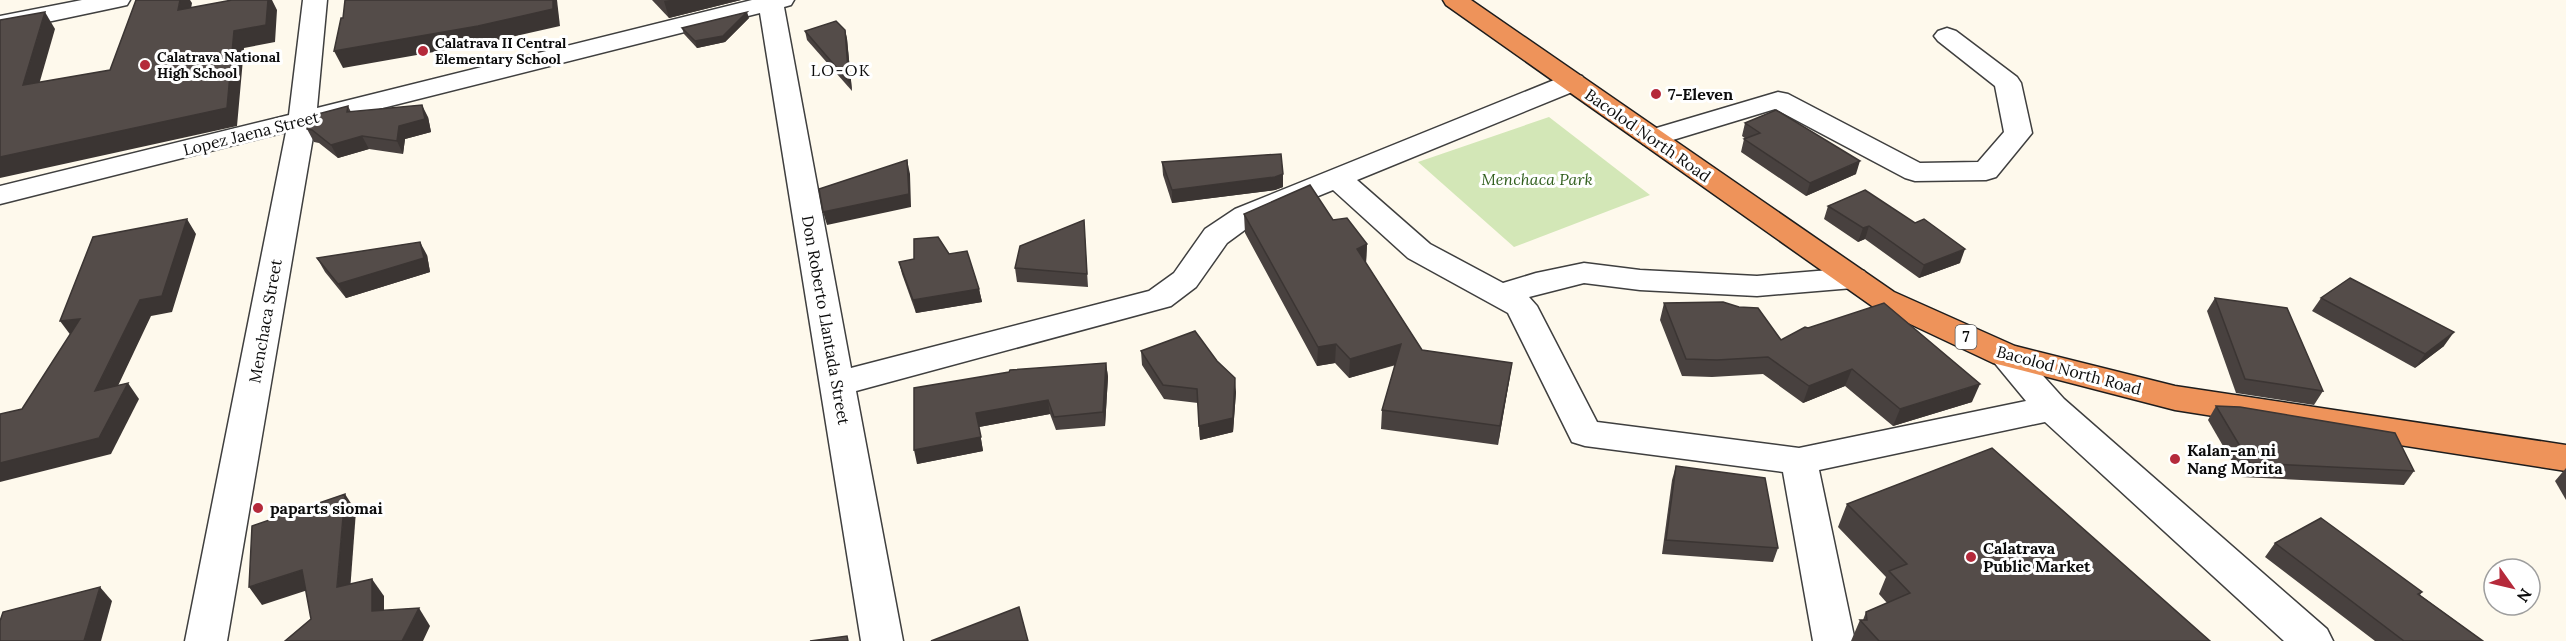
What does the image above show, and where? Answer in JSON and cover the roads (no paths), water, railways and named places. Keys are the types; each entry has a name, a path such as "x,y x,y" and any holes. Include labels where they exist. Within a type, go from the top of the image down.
{"highway":[{"name":"Bacolod North Road","path":"1455,0 1883,299 2005,355 2175,398 2566,458"}],"street":[{"path":"0,24 118,0"},
{"name":"Menchaca Street","path":"206,641 302,120 315,0"},
{"name":"Lopez Jaena Street","path":"0,195 774,1"},
{"name":"Don Roberto Llantada Street","path":"774,1 882,641"},
{"path":"1653,138 1778,100 1915,172 1986,171 2018,133 2008,83 1947,36"},
{"path":"837,384 1160,299 1185,280 1216,236 1246,215 1573,82"},
{"path":"1337,178 1419,250 1521,306 1584,433 1799,461 2052,408"},
{"path":"1501,295 1536,283 1584,273 1757,286 1853,278"},
{"path":"2005,355 2052,408 2312,641"},
{"path":"1799,461 1834,641"}],"place":[{"name":"Calatrava II Central Elementary School","path":"423,51"},
{"name":"Calatrava National High School","path":"145,65"},
{"name":"7-Eleven","path":"1656,94"},
{"name":"Kalan-an ni Nang Morita","path":"2175,459"},
{"name":"paparts siomai","path":"258,508"},
{"name":"Calatrava Public Market","path":"1971,557"}],"district":[{"name":"LO-OK","path":"841,70"}],"park label":[{"name":"Menchaca Park","path":"1537,179"}]}
